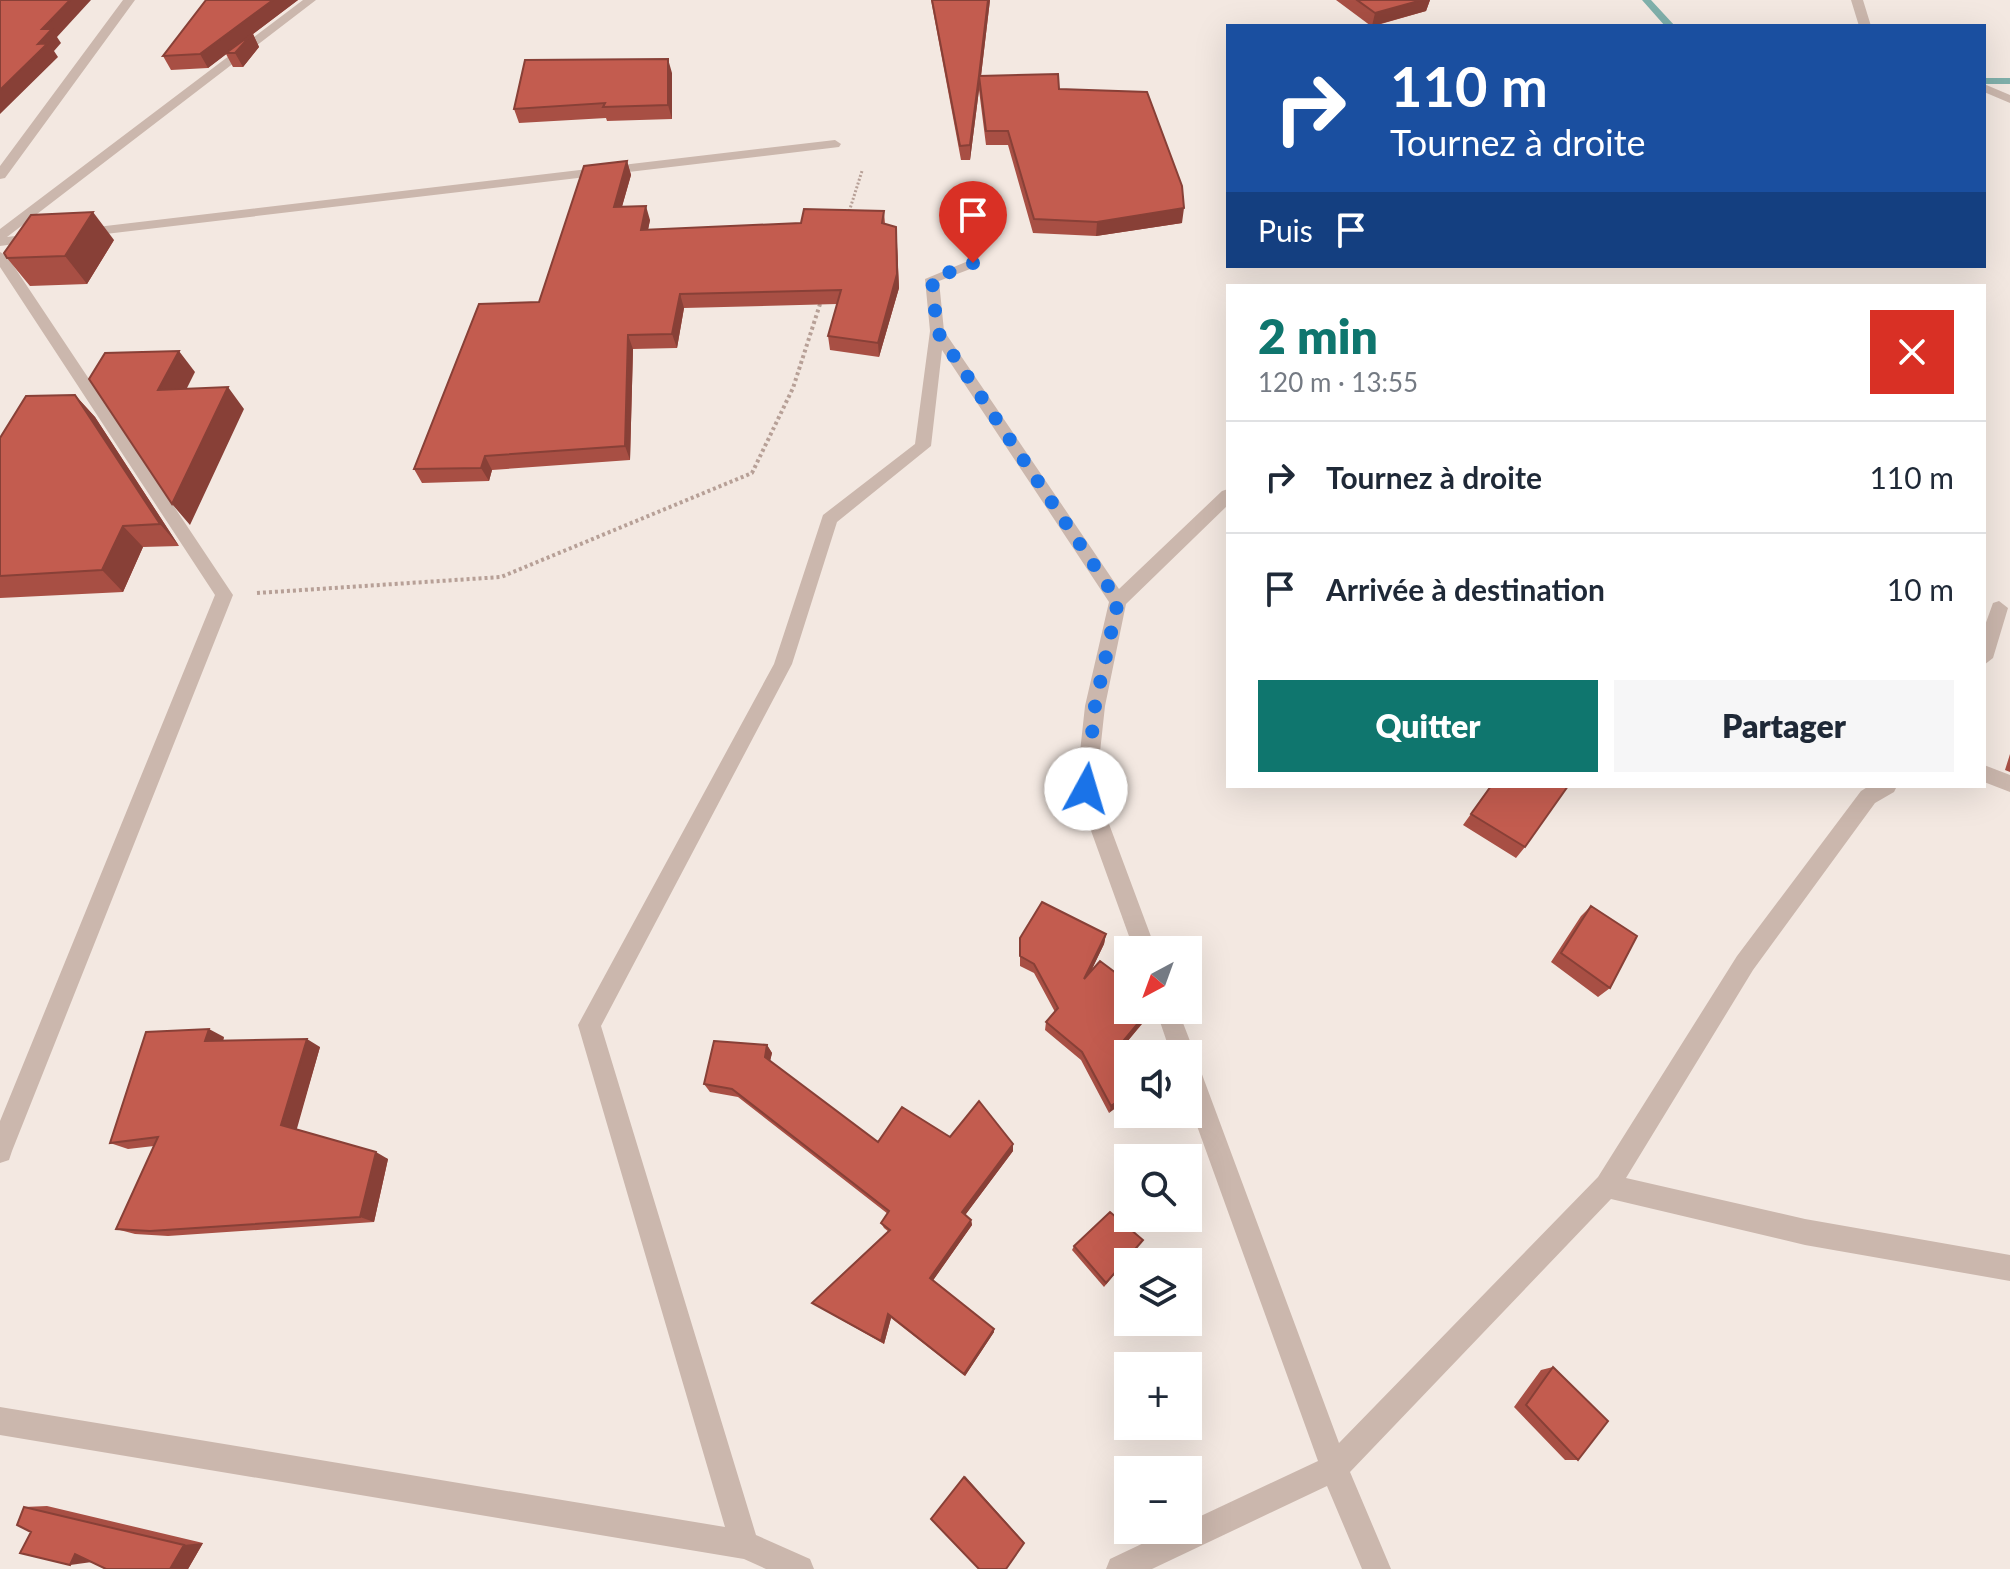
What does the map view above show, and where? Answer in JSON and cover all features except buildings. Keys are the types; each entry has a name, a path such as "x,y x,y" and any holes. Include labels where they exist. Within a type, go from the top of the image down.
{"street":[{"path":"0,191 1,172 129,0"},
{"path":"0,239 310,0"},
{"path":"1857,0 1864,24"},
{"path":"1986,89 2010,99"},
{"path":"63,235 835,144"},
{"path":"0,239 47,236"},
{"path":"0,256 224,595 0,1151"},
{"path":"745,1545 589,1025 783,664 829,519 923,446 937,331 932,279 973,263"},
{"path":"937,331 1118,601"},
{"path":"1140,936 1086,789 1095,706 1118,601 1226,497"},
{"path":"1986,651 1999,608"},
{"path":"1986,774 2010,784"},
{"path":"1120,1569 1334,1468 1607,1186 1745,963 1868,797 1884,788"},
{"path":"1202,1107 1334,1468 1377,1569"},
{"path":"1607,1186 1805,1232 2010,1268"},
{"path":"0,1421 745,1545 800,1569"}],"path":[{"path":"844,229 862,171"},
{"path":"224,595 501,577 752,473 793,388 825,286"}],"waterway":[{"path":"1646,0 1668,24"},
{"path":"1986,81 2010,81"}],"route":[{"path":"973,263 932,279 937,331 1118,601 1095,706 1086,789"}]}
